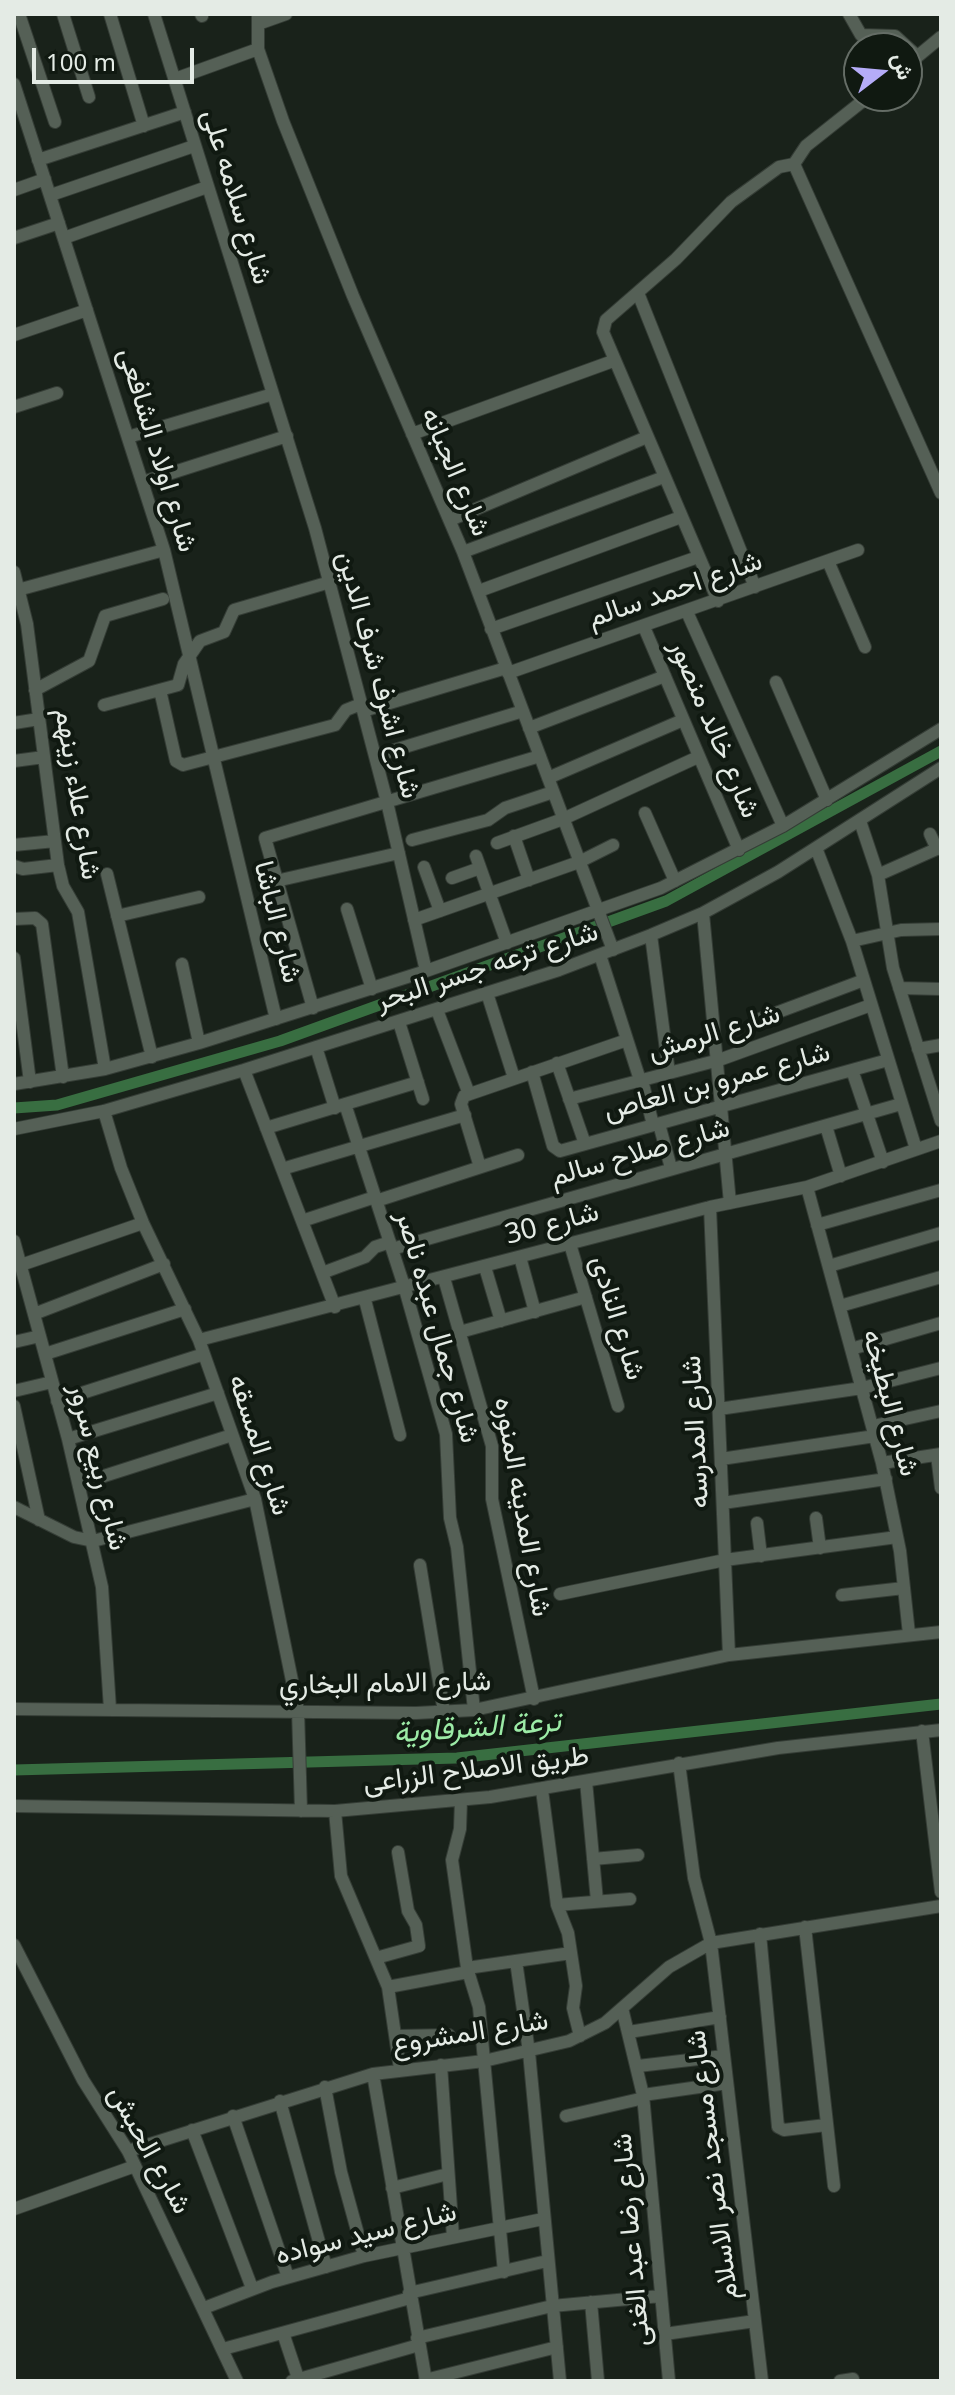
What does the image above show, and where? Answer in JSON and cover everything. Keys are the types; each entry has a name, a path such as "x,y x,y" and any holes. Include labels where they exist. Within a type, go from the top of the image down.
{"street":[{"path":"19,14 55,122"},
{"path":"63,14 89,97"},
{"path":"110,14 144,126"},
{"name":"شارع سلامه على","path":"154,14 273,394"},
{"path":"258,19 286,14"},
{"path":"849,14 859,32"},
{"name":"شارع الجبانه","path":"258,19 258,49 341,267 479,591 611,944"},
{"path":"923,51 941,37"},
{"path":"175,79 258,49"},
{"name":"شارع اولاد الشافعى","path":"14,84 164,550 231,836"},
{"path":"38,160 185,112"},
{"path":"718,601 605,342 606,320 731,202 779,167 794,164 806,146 849,112"},
{"path":"51,195 194,146"},
{"path":"794,164 941,493"},
{"path":"14,190 45,179"},
{"path":"64,238 207,187"},
{"path":"14,238 59,223"},
{"path":"638,293 755,587"},
{"path":"14,335 87,310"},
{"path":"412,434 613,361"},
{"path":"14,407 57,393"},
{"path":"128,437 273,394"},
{"name":"شارع اشرف شرف الدين","path":"273,394 330,582 387,802 426,971"},
{"path":"143,482 287,436"},
{"path":"450,520 647,437"},
{"path":"463,552 664,477"},
{"path":"479,591 681,517"},
{"path":"17,590 164,550"},
{"name":"شارع احمد سالم","path":"160,690 176,761 183,765 335,725 346,710 507,671 644,627 858,550"},
{"path":"491,629 698,557"},
{"path":"828,561 865,647"},
{"name":"شارع علاء زينهم","path":"14,572 35,690 58,865 63,886 78,912 105,1069"},
{"path":"104,705 178,685 182,668 201,640 226,631 231,613 237,608 330,582"},
{"path":"35,690 89,661 105,616 163,599"},
{"path":"687,612 783,826"},
{"name":"شارع خالد منصور","path":"644,627 739,850"},
{"path":"529,728 665,676"},
{"path":"776,682 827,800"},
{"path":"375,756 523,711"},
{"path":"14,723 39,719"},
{"path":"548,778 683,720"},
{"name":"شارع ترعه جسر البحر","path":"14,1084 105,1069 152,1057 598,915 739,850 941,729"},
{"path":"313,1008 265,838 272,833 540,756"},
{"path":"14,761 44,757"},
{"path":"497,843 563,819 698,757"},
{"name":"شارع ترعه جسر البحر","path":"14,1129 104,1111 244,1070 600,955 611,944 651,935 703,913 816,848 941,768"},
{"path":"412,840 488,820 505,808 553,792"},
{"path":"645,813 675,881"},
{"path":"860,821 878,875 889,932 890,955 918,1049 936,1087 941,1121"},
{"path":"878,875 939,848 930,834"},
{"name":"شارع الباشا","path":"231,836 276,1019"},
{"path":"514,836 529,880"},
{"path":"14,845 55,841"},
{"path":"414,920 579,862 613,845"},
{"path":"816,848 852,941 916,1149 941,1141"},
{"path":"276,881 399,853"},
{"path":"452,878 478,862 507,943"},
{"path":"14,866 23,869 58,865"},
{"path":"424,867 440,911"},
{"path":"107,874 152,1057"},
{"path":"117,916 199,897"},
{"path":"347,909 372,989"},
{"path":"703,913 730,1203"},
{"path":"14,919 35,918 42,924 63,1077"},
{"path":"852,941 889,932 941,929"},
{"path":"651,935 669,1073"},
{"path":"600,955 671,1168"},
{"path":"14,958 30,1082"},
{"path":"182,964 199,1043"},
{"path":"757,1020 864,980"},
{"path":"899,988 941,989"},
{"path":"487,993 514,1078"},
{"name":"شارع الرمش","path":"569,1099 719,1060 871,1005"},
{"path":"437,1010 467,1095"},
{"path":"399,1022 423,1099"},
{"path":"480,1167 461,1102 467,1095 627,1040"},
{"path":"918,1049 941,1045"},
{"name":"شارع جمال عبده ناصر","path":"316,1047 359,1146 405,1289 448,1448 450,1518 457,1547 474,1710"},
{"name":"شارع عمرو بن العاص","path":"532,1072 553,1146 560,1151 888,1060"},
{"path":"557,1063 585,1144"},
{"path":"244,1070 335,1307"},
{"path":"852,1070 883,1162"},
{"path":"266,1128 418,1082"},
{"name":"شارع صلاح سالم","path":"322,1273 365,1257 375,1247 901,1104"},
{"name":"شارع المسقه","path":"104,1111 121,1168 143,1223 199,1340 255,1499 298,1710 301,1811"},
{"path":"282,1169 465,1115"},
{"path":"826,1126 841,1176"},
{"name":"شارع 30","path":"199,1340 365,1300 710,1207 807,1187 916,1149"},
{"path":"302,1221 518,1155"},
{"name":"شارع البطيخه","path":"807,1187 886,1479 909,1634"},
{"path":"817,1225 941,1190"},
{"name":"شارع المدرسه","path":"710,1207 729,1655"},
{"path":"21,1265 143,1223"},
{"path":"829,1266 941,1233"},
{"name":"شارع ربيع سرور","path":"14,1243 93,1541 102,1587 110,1709"},
{"name":"شارع النادى","path":"570,1244 618,1406"},
{"path":"520,1257 535,1312"},
{"path":"34,1314 164,1264"},
{"path":"485,1267 501,1321"},
{"path":"840,1306 941,1277"},
{"name":"شارع المدينه المنوره","path":"444,1278 492,1446 492,1499 534,1699"},
{"path":"14,1295 27,1291"},
{"path":"460,1332 586,1297"},
{"path":"365,1300 400,1435"},
{"path":"45,1354 185,1309"},
{"path":"851,1349 941,1323"},
{"path":"14,1342 40,1336"},
{"path":"57,1401 204,1354"},
{"path":"719,1409 862,1388 941,1368"},
{"path":"14,1391 52,1382"},
{"path":"68,1439 218,1393"},
{"path":"14,1406 39,1520"},
{"path":"721,1459 874,1431 941,1411"},
{"path":"79,1484 232,1435"},
{"path":"882,1463 939,1454 941,1488"},
{"path":"723,1503 886,1479"},
{"path":"14,1507 74,1537 93,1541 255,1499"},
{"path":"816,1518 820,1548"},
{"path":"757,1523 761,1556"},
{"path":"560,1594 725,1560 897,1537"},
{"path":"420,1565 444,1712"},
{"path":"842,1595 904,1588"},
{"name":"شارع الامام البخاري","path":"14,1709 474,1710 729,1655 941,1632"},
{"name":"طريق الاصلاح الزراعى","path":"14,1806 335,1811 542,1790 679,1763 941,1730"},
{"path":"922,1731 941,1892"},
{"name":"شارع مسجد نصر الاسلام","path":"679,1763 694,1878 711,1943 762,2381"},
{"path":"586,1781 597,1901"},
{"path":"542,1790 557,1905 568,1933 576,1986 573,2008 580,2036"},
{"path":"461,1800 460,1829 452,1860 467,1970 479,2007 504,2272"},
{"path":"335,1811 341,1876 388,1987 400,2069"},
{"path":"376,1958 419,1946 416,1925 408,1911 398,1852"},
{"path":"593,1859 638,1855"},
{"path":"557,1905 630,1899"},
{"name":"شارع المشروع","path":"128,2151 373,2074 484,2061 529,2052 580,2036 605,2023 682,1958 711,1943 941,1906"},
{"path":"805,1927 834,2186"},
{"path":"760,1934 778,2127 784,2130 826,2125"},
{"name":"شارع الحبش","path":"14,1945 83,2080 128,2151 237,2381"},
{"path":"388,1987 571,1953"},
{"path":"516,1961 529,2052 560,2381"},
{"name":"شارع رضا عبد الغنى","path":"622,2008 644,2097 669,2381"},
{"path":"629,2032 720,2017"},
{"path":"396,2036 449,2035"},
{"path":"638,2066 724,2056"},
{"path":"441,2065 453,2237"},
{"path":"373,2074 426,2380 557,2347"},
{"path":"566,2116 644,2097 727,2083"},
{"path":"325,2087 339,2160 364,2256"},
{"path":"280,2101 326,2267"},
{"path":"233,2116 288,2277"},
{"path":"192,2130 252,2288"},
{"path":"14,2209 135,2166"},
{"path":"392,2188 448,2174"},
{"name":"شارع سيد سواده","path":"204,2308 252,2288 364,2256 543,2219"},
{"path":"223,2349 409,2295 547,2261"},
{"path":"283,2333 297,2380 418,2342 552,2306 661,2296"},
{"path":"591,2302 598,2381"},
{"path":"665,2334 755,2321"}],"waterway":[{"path":"14,1108 57,1105 280,1041 666,901 941,751"},
{"name":"ترعة الشرقاوية","path":"14,1770 457,1758 941,1704"}]}
